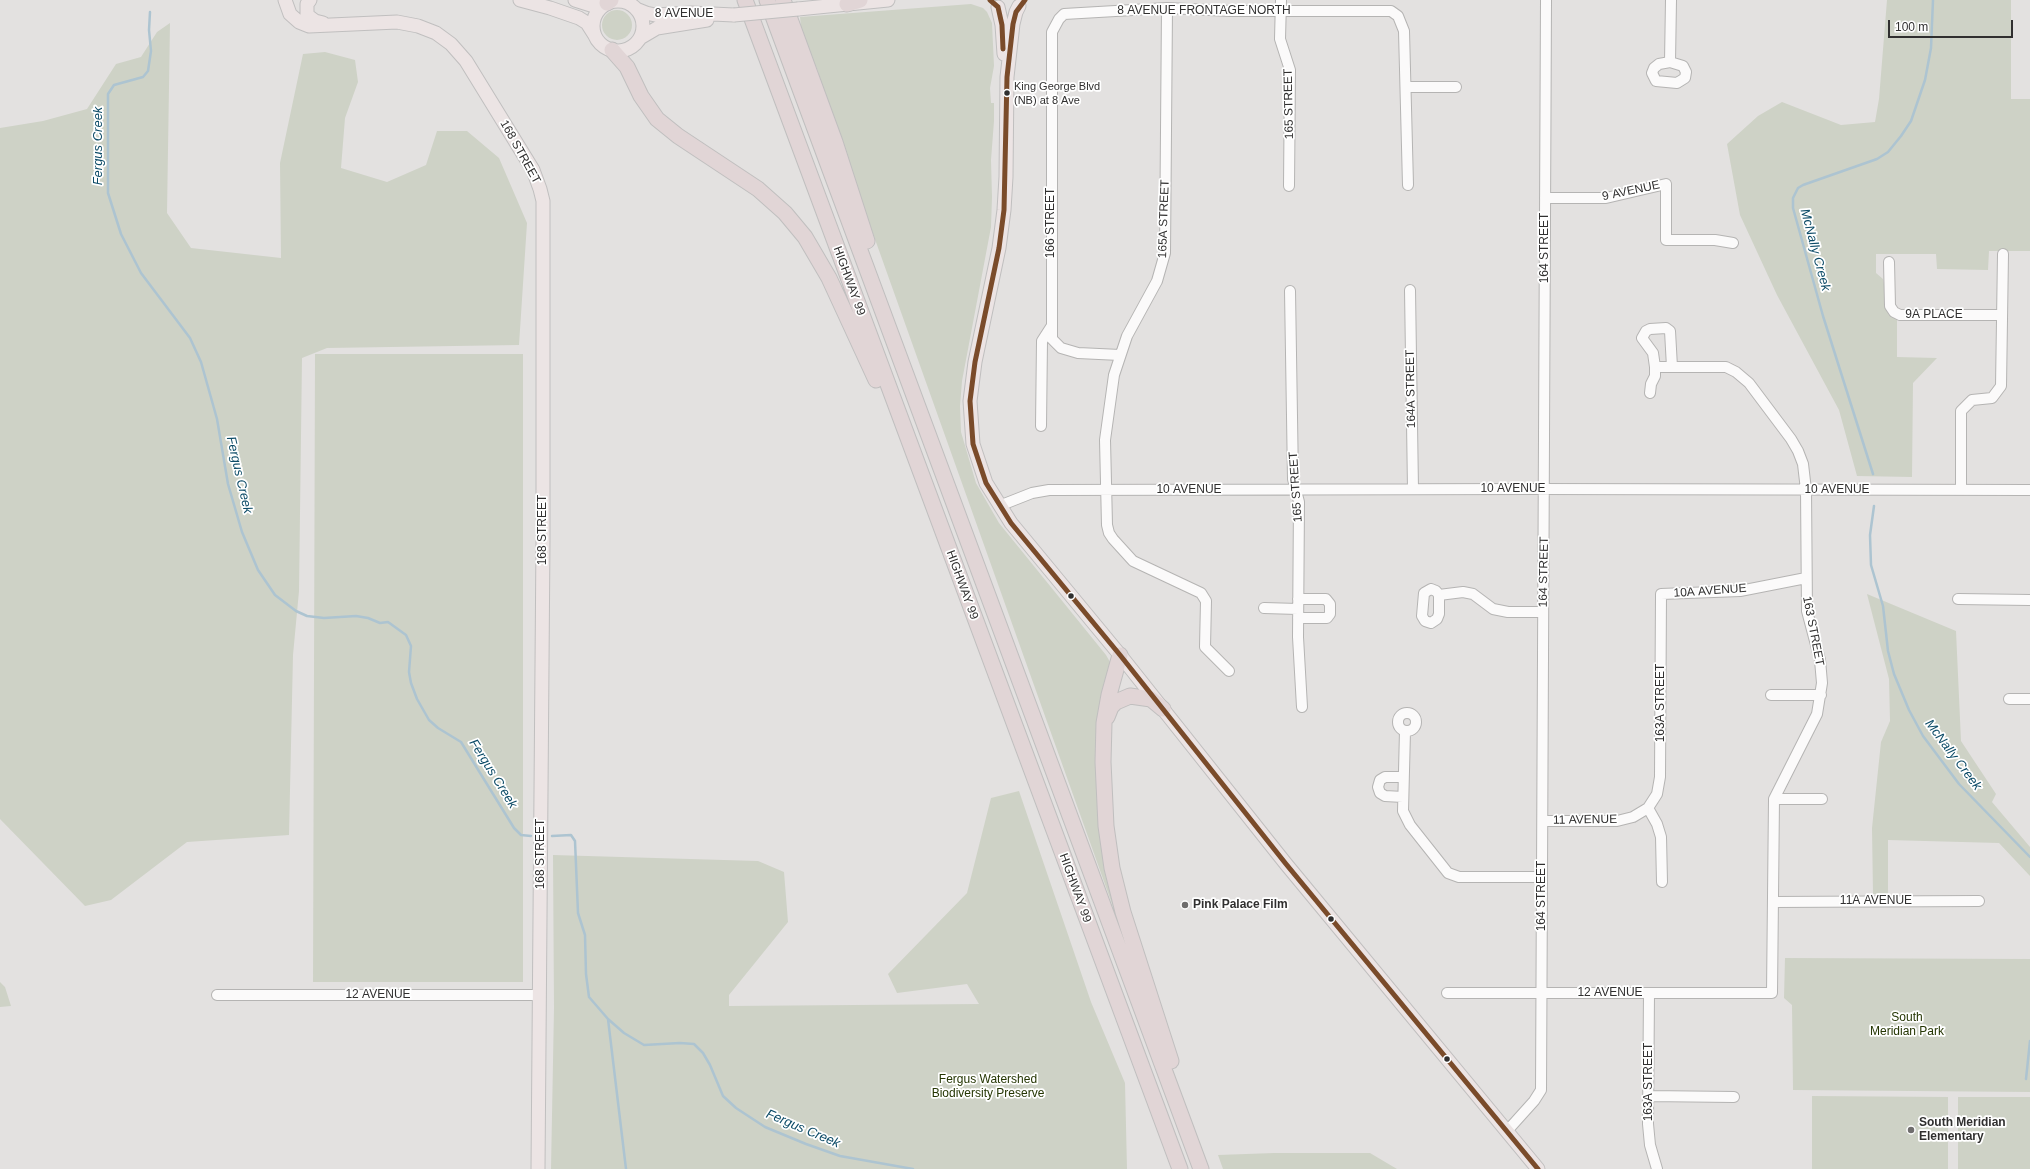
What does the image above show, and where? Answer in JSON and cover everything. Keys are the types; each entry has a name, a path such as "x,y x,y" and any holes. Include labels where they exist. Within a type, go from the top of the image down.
{"highway":[{"name":"HIGHWAY 99","path":"745,0 1180,1169"},
{"name":"HIGHWAY 99","path":"767,0 1202,1169"},
{"path":"783,0 837,148 946,483"},
{"path":"612,50 627,67 641,96 657,119 678,136 758,189 785,213 815,251 858,338 950,552"},
{"path":"1120,654 1106,710 1103,738 1106,826 1117,889 1202,1169"},
{"path":"1103,738 1109,712 1116,702 1123,698 1130,696 1144,697 1156,702 1163,709"}],"main road":[{"name":"168 STREET","path":"286,0 290,14 299,22 309,26 397,22 418,26 430,31 451,44 466,61 529,164 540,189 543,201 544,539 538,1169"},
{"name":"168 STREET","path":"310,0 307,4 307,15 314,21 330,26"},
{"path":"520,0 579,18 586,23 601,44 612,50 630,48 640,38 643,22 636,9 623,1 592,5 576,0"},
{"name":"8 AVENUE","path":"640,38 647,32 662,27 734,15 854,2 888,0"},
{"path":"994,4 1009,10 1023,2"},
{"path":"1023,2 1016,12 1013,24 1007,77 1006,176 1004,210 999,248 975,362 970,401 970,427 978,464 986,483 999,506 1349,939 1538,1169"},
{"path":"594,35 594,20 597,12 607,3"},
{"path":"994,4 1002,25 1007,77"},
{"name":"8 AVENUE","path":"636,9 655,15 691,13 734,15"}],"street":[{"name":"165 STREET","path":"1281,0 1280,40 1290,70 1289,186"},
{"name":"164 STREET","path":"1507,1131 1534,1101 1541,1090 1545,489 1546,0"},
{"path":"1670,0 1670,62"},
{"name":"8 AVENUE FRONTAGE NORTH","path":"1059,19 1064,14 1071,13 1167,8 1281,11 1391,11 1398,16 1404,31 1407,87"},
{"name":"165A STREET","path":"1167,8 1165,253 1158,281 1127,336 1114,375 1106,423 1105,490 1107,525 1108,533 1133,561 1201,592 1206,601 1206,647 1229,671"},
{"name":"166 STREET","path":"1041,426 1042,341 1051,327 1052,32 1059,19"},
{"path":"1408,185 1407,87 1456,87"},
{"name":"9 AVENUE","path":"1545,198 1606,198 1666,184 1666,240 1715,240 1734,243"},
{"path":"1961,490 1961,411 1972,400 1992,398 2001,386 2003,254"},
{"name":"9A PLACE","path":"1889,262 1890,306 1894,312 1900,315 2002,315"},
{"name":"164A STREET","path":"1410,290 1413,489"},
{"name":"165 STREET","path":"1290,291 1294,479 1299,502 1298,609 1302,707"},
{"path":"1051,327 1052,339 1061,348 1078,354 1120,355"},
{"path":"1650,393 1651,384 1655,376 1655,367 1653,353 1642,338 1646,331 1650,329 1666,328 1670,331 1672,367"},
{"name":"163 STREET","path":"1655,367 1726,367 1745,379 1796,447 1803,464 1806,490 1807,611 1820,660 1821,695 1817,714 1809,732 1774,799 1772,993"},
{"name":"10 AVENUE","path":"999,506 1032,493 1049,490 2030,490"},
{"name":"10A AVENUE","path":"1661,594 1740,591 1806,578"},
{"path":"1439,595 1463,592 1473,594 1494,609 1508,612 1543,612"},
{"name":"163A STREET","path":"1648,808 1657,794 1660,777 1661,594"},
{"path":"1958,599 2030,600"},
{"path":"1264,608 1298,609"},
{"path":"1771,695 1821,695"},
{"path":"2008,699 2030,699"},
{"path":"1405,731 1403,811 1410,825 1448,873 1459,877 1542,877"},
{"path":"1403,777 1385,777 1380,780 1378,787 1380,793 1385,796 1403,797"},
{"path":"1774,799 1822,799"},
{"path":"1648,808 1657,824 1661,837 1662,882"},
{"name":"11 AVENUE","path":"1543,821 1617,821 1633,818 1648,808"},
{"name":"11A AVENUE","path":"1773,902 1979,901"},
{"name":"163A STREET","path":"1649,993 1648,1096 1650,1145 1657,1169"},
{"name":"12 AVENUE","path":"1447,994 1772,993"},
{"name":"12 AVENUE","path":"217,995 540,995"},
{"path":"1648,1096 1734,1097"}],"green space":[{"path":"1887,0 2011,0 2011,99 2030,99 2030,251 1989,251 1988,270 1937,269 1936,254 1876,254 1876,273 1883,279 1885,307 1889,315 1897,318 1897,357 1937,358 1913,383 1912,477 1857,476 1839,410 1777,295 1740,215 1727,144 1758,116 1782,102 1841,125 1875,122 1879,99"},
{"path":"971,4 983,8 987,12 992,23 994,66 990,88 991,103 994,103 994,121 991,160 991,227 962,381 960,406 961,432 976,483 999,523 1106,655 1110,662 1098,714 1127,946 820,85 818,71 802,36 800,17"},
{"path":"617,10 623,11 631,19 631,31 623,39 617,40 611,39 603,31 602,25 603,19 611,11"},
{"path":"170,23 167,213 191,248 281,258 280,163 303,54 325,52 355,60 358,82 345,118 341,168 387,182 426,165 437,131 467,131 499,158 527,223 519,345 327,348 302,358 299,591 293,655 289,835 187,842 111,900 85,906 0,819 0,128 43,121 87,109 116,64 141,57 157,32"},
{"path":"315,354 523,354 523,982 313,982"},
{"path":"1867,594 1956,631 1961,741 1996,794 1992,802 2030,847 2030,876 1999,843 1888,840 1888,894 1873,894 1872,828 1881,742 1890,721 1889,679"},
{"name":"Fergus Watershed Biodiversity Preserve","path":"1019,791 1091,1002 1125,1083 1127,1169 551,1169 554,1008 553,855 758,861 784,872 788,922 729,995 729,1006 979,1004 967,984 897,993 888,974 967,893 991,798"},
{"name":"South Meridian Park","path":"1785,958 2030,959 2030,1092 1793,1090 1792,1005 1784,998"},
{"path":"0,982 5,987 11,1006 0,1007"},
{"path":"1812,1096 1948,1097 1948,1169 1812,1169"},
{"path":"1958,1097 2030,1097 2030,1169 1958,1169"},
{"path":"1274,1153 1370,1153 1397,1169 1223,1169 1218,1155"}],"waterway":[{"name":"McNally Creek","path":"1873,474 1823,316 1793,208 1793,198 1798,188 1803,185 1877,159 1888,152 1901,136 1911,121 1925,80 1931,48 1933,0"},
{"name":"Fergus Creek","path":"150,12 149,30 151,51 148,71 143,77 114,85 108,94 108,193 121,234 141,273 190,338 201,362 217,419 228,484 242,532 258,570 275,595 296,611 307,616 324,618 356,616 368,618 380,623 388,622 406,635 411,646 409,672 411,683 417,699 429,720 438,728 461,742 514,828 521,835 531,836"},
{"name":"McNally Creek","path":"1874,506 1870,535 1871,565 1883,606 1888,651 1894,674 1909,710 1923,736 1959,784 2030,857"},
{"name":"Fergus Creek","path":"552,836 571,835 575,841 578,913 585,935 586,974 589,997 608,1019 624,1033 644,1045 680,1043 694,1044 703,1053 710,1065 723,1096 736,1108 765,1127 840,1156 913,1169"},
{"path":"608,1019 626,1169"},
{"name":"McNally Creek","path":"2026,1079 2030,1041"}],"transit line":[{"path":"990,0 998,7 1002,25 1003,49"},
{"path":"1025,0 1016,12 1013,24 1007,77 1004,210 999,248 975,362 970,401 973,444 986,483 1011,523 1120,655 1286,864 1538,1169"}],"place":[{"name":"King George Blvd (NB) at 8 Ave","path":"1007,93"},
{"name":"Pink Palace Film","path":"1185,905"},
{"name":"South Meridian Elementary","path":"1911,1130"}]}
